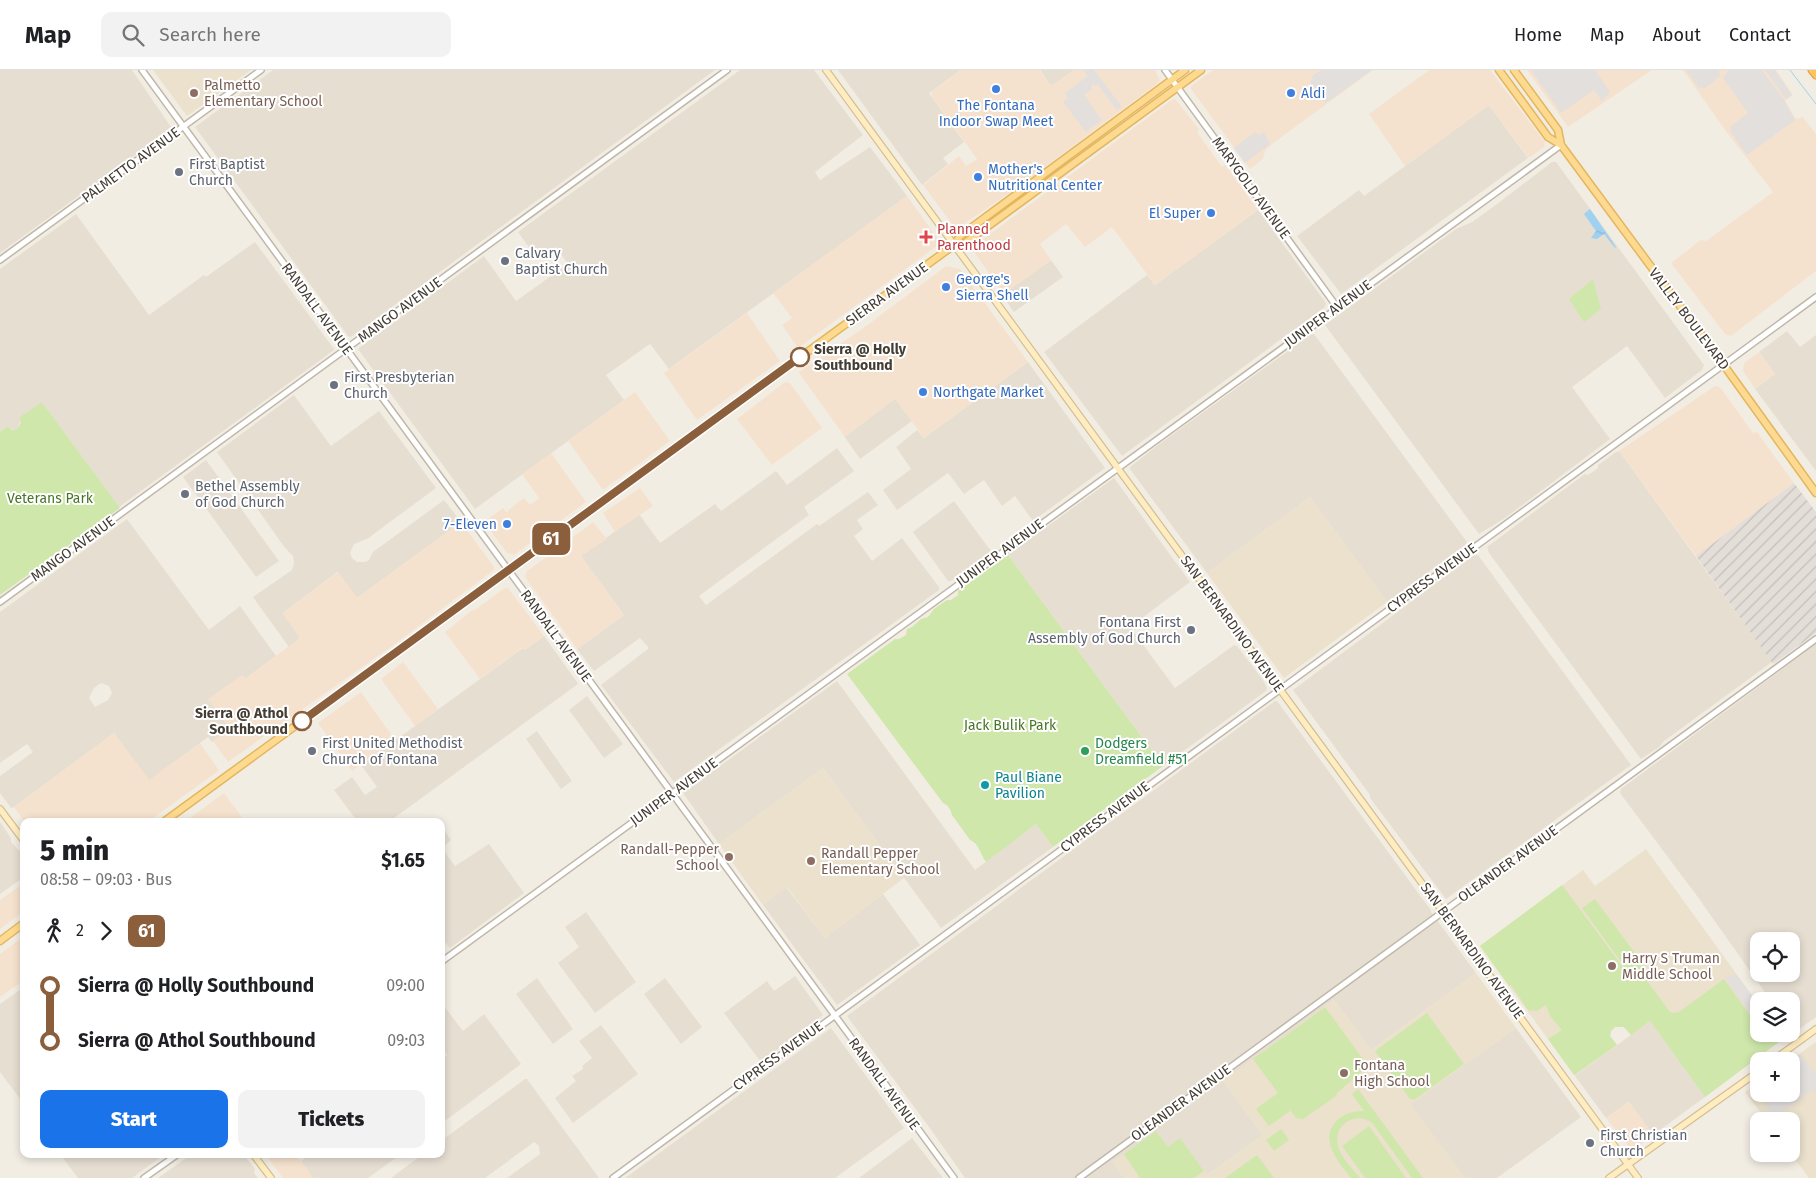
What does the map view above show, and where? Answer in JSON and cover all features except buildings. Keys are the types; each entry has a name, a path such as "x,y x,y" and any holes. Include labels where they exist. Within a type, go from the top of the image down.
{"highway":[{"path":"1812,70 1816,75"}],"main road":[{"name":"SAN BERNARDINO AVENUE","path":"826,70 1638,1178"},
{"name":"SIERRA AVENUE","path":"169,818 954,245 960,236 1185,70"},
{"name":"SIERRA AVENUE","path":"954,245 965,243 1201,70"},
{"name":"VALLEY BOULEVARD","path":"1499,70 1548,137 1560,145 1723,364 1816,493"},
{"name":"VALLEY BOULEVARD","path":"1514,70 1558,130 1560,145"},
{"path":"1042,187 1050,176 1077,155 1075,151"},
{"path":"0,809 20,836"},
{"path":"0,941 20,926"},
{"path":"1784,1052 1816,1029"},
{"path":"1609,1178 1750,1077"},
{"path":"256,1158 270,1178"}],"street":[{"name":"RANDALL AVENUE","path":"142,70 954,1178"},
{"name":"PALMETTO AVENUE","path":"0,260 261,70"},
{"name":"MANGO AVENUE","path":"0,602 727,70"},
{"name":"MARYGOLD AVENUE","path":"1165,70 1338,307"},
{"name":"JUNIPER AVENUE","path":"445,959 1560,145"},
{"name":"CYPRESS AVENUE","path":"613,1178 1816,296"},
{"name":"OLEANDER AVENUE","path":"1079,1178 1816,639"},
{"path":"144,1178 172,1158"}],"shaded area":[{"path":"0,70 132,70 171,129 0,253"},
{"name":"Palmetto Elementary School","path":"153,70 251,70 187,116"},
{"path":"273,70 715,70 351,337 348,336 195,127"},
{"path":"740,70 814,70 863,135 815,172 820,180 870,147 907,196 669,369 650,344 606,375 624,400 475,509 358,349 484,256 516,301 568,264 556,247 538,260 518,232"},
{"path":"838,70 961,70 929,93 964,142 943,158 948,164 922,185"},
{"path":"962,70 1039,70 1051,86 1074,70 1155,70 1160,80 1005,196 956,229 923,185 959,156 966,166 977,159 933,98 931,92"},
{"path":"1040,70 1074,70 1051,86"},
{"path":"1083,70 1094,70 1122,107 1117,110 1098,85 1095,86 1094,84 1091,86 1092,89 1084,95 1102,120 1086,132 1063,102 1068,98 1065,93 1088,76"},
{"path":"1213,70 1373,70 1272,144 1265,151 1263,159 1250,169 1191,89 1191,86"},
{"path":"1321,70 1372,70 1326,103 1318,95 1310,82 1313,79 1311,77"},
{"path":"1429,70 1490,70 1545,142 1544,147 1528,157 1489,105 1405,166 1369,114"},
{"path":"1527,70 1652,70 1568,127"},
{"path":"1531,70 1595,70 1610,92 1602,101 1594,90 1561,113"},
{"path":"1683,70 1776,70 1793,95 1785,101 1796,119 1803,117 1816,134 1816,271 1731,336 1725,334 1671,263 1701,240 1706,241 1773,192 1725,130"},
{"path":"1686,70 1719,70 1720,76 1704,89 1699,88"},
{"path":"1729,70 1762,70 1784,100 1795,120 1747,155 1730,131 1730,127 1748,113 1723,78"},
{"path":"1765,70 1775,70 1792,95 1786,99"},
{"path":"1173,99 1176,100 1199,129 1197,132 1222,167 1225,165 1258,210 1155,285 1112,227 1085,247 1066,224 1040,244 1051,260 1004,294 971,248"},
{"path":"1489,105 1528,158 1341,294 1297,236 1359,190 1364,196"},
{"path":"1255,132 1259,135 1264,132 1270,144 1245,163 1234,148"},
{"path":"1552,162 1556,162 1704,365 1702,370 1665,398 1627,346 1572,387 1610,439 1505,518 1479,534 1325,325 1456,229 1472,222"},
{"path":"907,196 941,243 798,348 782,325 792,318 773,293"},
{"path":"1258,210 1326,303 1325,307 1122,456 1044,352 1147,275 1155,285"},
{"path":"76,214 149,315 204,275 206,277 255,242 334,349 119,507 42,402 21,421 17,429 13,430 8,426 0,432 0,269"},
{"path":"1051,260 1063,277 1014,312 1002,295"},
{"path":"946,266 960,269 1028,362 924,438 895,399 845,437 799,372 862,329"},
{"path":"747,313 780,361 697,420 664,373"},
{"path":"1787,331 1800,347 1816,335 1816,471 1755,389 1775,374 1759,352"},
{"path":"1314,334 1467,542 1387,602 1310,497 1207,573 1130,469 1130,467 1158,445 1310,335"},
{"path":"1759,352 1775,374 1755,389 1743,371 1744,363"},
{"path":"1028,362 1105,468 1033,521 1015,496 1002,506 984,480 964,494 948,473 897,510 883,490 911,469 896,447 917,430 924,438"},
{"path":"785,382 790,383 822,428 772,465 737,419"},
{"path":"1715,386 1720,387 1753,433 1757,432 1794,483 1696,556 1619,451"},
{"path":"635,392 670,441 603,490 568,441"},
{"path":"294,395 331,446 379,411 436,488 367,539 354,544 350,553 357,562 369,560 373,552 444,500 461,522 357,598 337,572 283,613 300,638 289,647 253,597 292,570 293,556 285,548 217,452"},
{"path":"895,398 912,421 860,459 844,436"},
{"path":"837,448 854,471 804,507 809,515 699,596 706,605 817,524 819,526 868,492 878,505 857,520 863,529 854,536 872,561 902,538 939,587 939,590 674,782 601,685 649,648 640,638 594,671 577,649 624,615 581,556 639,514 660,543 715,504 721,511 776,471 787,485"},
{"path":"1619,451 1772,662 1641,759 1489,553 1487,547"},
{"path":"551,453 586,502 514,555 507,553 484,522 503,508 506,512 524,498 530,505 539,498 522,474"},
{"path":"206,460 279,561 256,577 183,477"},
{"path":"1114,478 1190,582 1130,627 1175,688 1234,645 1237,646 1267,688 1266,691 1163,766 1008,555"},
{"path":"1794,483 1816,512 1816,633 1773,664 1696,556"},
{"path":"640,488 653,506 615,532 603,513"},
{"path":"1310,497 1387,602 1284,678 1207,573"},
{"path":"954,501 991,551 951,581 948,581 913,532"},
{"path":"127,519 209,630 240,606 276,656 245,679 242,675 230,729 212,742 208,737 149,781 114,733 11,808 0,793 0,776 33,752 27,744 0,763 0,612","holes":["101,683 109,686 112,693 108,700 95,707 89,698 94,688"]},
{"path":"461,522 494,567 494,570 392,646 228,762 213,741 230,729 208,699 242,675 245,679 300,638 282,613 338,572 357,598"},
{"path":"593,522 607,539 581,556 624,615 577,649 525,577 526,572"},
{"path":"1474,555 1478,555 1631,765 1446,899 1370,798 1370,795 1293,690"},
{"path":"505,588 508,588 544,636 525,650 522,648 480,679 445,632 471,611"},
{"path":"544,636 578,684 394,818 355,818 334,790 352,777 365,795 377,787 361,765 523,648 525,650"},
{"path":"1816,644 1816,1017 1800,1029 1800,992 1765,992 1758,982 1800,982 1800,932 1750,932 1750,971 1620,793 1621,789"},
{"path":"403,662 438,709 415,726 381,679"},
{"path":"837,681 975,870 1036,824 1053,847 941,928 823,768 719,844 683,793"},
{"path":"361,692 395,740 352,771 318,723"},
{"path":"587,696 623,744 604,758 569,710"},
{"path":"1277,701 1476,973 1371,1050 1334,1000 1223,1081 1263,1135 1207,1175 1179,1139 1168,1148 1156,1131 1113,1162 1124,1178 965,1178 847,1016"},
{"path":"537,731 572,781 561,789 526,739"},
{"path":"114,733 149,780 200,743 218,769 218,771 153,818 22,818 14,807"},
{"name":"Randall Pepper Elementary School","path":"823,768 904,878 825,938 787,887 763,905 719,844"},
{"path":"224,793 243,818 190,818"},
{"path":"0,822 11,838 11,842 20,852 20,880 0,894"},
{"path":"445,832 451,840 445,845"},
{"path":"489,844 524,893 450,948 445,942 445,852 455,866"},
{"name":"Harry S Truman Middle School","path":"1646,849 1750,993 1750,1042 1779,1042 1765,1052 1750,1052 1750,1063 1705,1097 1650,1021 1631,1035 1624,1027 1615,1027 1611,1031 1610,1036 1617,1045 1575,1076 1480,946 1583,870 1595,886"},
{"path":"20,886 20,914 0,929 0,900"},
{"path":"786,887 825,938 883,894 920,945 837,1005 763,905"},
{"path":"586,912 636,982 595,1013 558,963 579,947 565,927"},
{"path":"20,939 20,983 0,997 0,954"},
{"name":"Fontana High School","path":"1476,973 1516,1028 1411,1104 1465,1178 1124,1178 1113,1162 1156,1131 1168,1147 1180,1138 1207,1175 1263,1135 1223,1081 1334,1000 1371,1050"},
{"path":"1736,974 1750,993 1750,1013 1726,980 1728,977"},
{"path":"795,976 823,1015 761,1062 724,1013 767,981 774,991"},
{"path":"537,978 573,1029 553,1044 516,994"},
{"path":"665,978 702,1027 681,1044 644,994"},
{"path":"20,990 20,1099 0,1072 0,1004"},
{"path":"445,1007 463,1031 484,1014 521,1064 445,1121 445,1056 447,1055 445,1052"},
{"path":"1650,1021 1705,1097 1653,1135 1629,1102 1606,1118 1575,1076"},
{"path":"601,1025 638,1074 573,1123 555,1098 576,1081 572,1076 583,1069 582,1066 592,1058 579,1041"},
{"path":"831,1028 904,1128 835,1178 625,1178"},
{"path":"1516,1028 1581,1117 1497,1178 1465,1178 1410,1104"},
{"path":"1816,1042 1816,1178 1809,1178 1797,1162 1800,1162 1800,1112 1760,1112 1753,1102 1800,1102 1800,1053"},
{"path":"1800,1054 1816,1075 1816,1095 1812,1090 1800,1099"},
{"path":"527,1079 599,1178 507,1178 540,1154 539,1146 534,1142 485,1178 391,1178 418,1158 445,1158 445,1138"},
{"path":"1750,1089 1750,1099 1745,1092"},
{"path":"1629,1101 1653,1135 1632,1151 1606,1118"},
{"path":"1764,1102 1796,1102 1782,1112 1771,1112"},
{"path":"912,1138 943,1178 859,1178 871,1169"},
{"path":"63,1158 160,1158 132,1178 78,1178"},
{"path":"186,1158 246,1158 255,1169 254,1173 258,1178 158,1178"},
{"path":"268,1158 297,1158 313,1178 283,1178"},
{"path":"305,1158 396,1158 368,1178 313,1178 301,1161"}],"green space":[{"path":"1593,279 1601,309 1584,322 1569,299"},
{"name":"Veterans Park","path":"42,402 120,508 0,595 0,432 8,426 12,430 17,429 21,423 20,417"},
{"name":"Jack Bulik Park","path":"1008,555 1163,766 1053,847 1036,824 986,862 977,846 970,840 949,808 943,803 847,674 895,639 906,635 907,629 921,619 928,617 934,609 958,595 958,591"},
{"name":"Harry S Truman Middle School","path":"1562,885 1631,978 1639,973 1642,974 1669,1011 1673,1013 1679,1012 1724,979 1750,1015 1750,1042 1779,1042 1765,1052 1750,1052 1750,1063 1705,1097 1650,1021 1631,1035 1624,1027 1615,1027 1611,1031 1610,1036 1617,1045 1574,1075 1548,1039 1562,1030 1550,1016 1546,1005 1537,1011 1528,1010 1480,946"},
{"path":"1595,899 1645,967 1632,977 1582,908"},
{"path":"1325,1007 1368,1066 1337,1093 1336,1096 1303,1119 1296,1118 1288,1107 1290,1111 1269,1126 1256,1109 1278,1093 1253,1059"},
{"path":"1427,1013 1464,1064 1414,1100 1410,1099 1375,1051"},
{"path":"1358,1089 1423,1178 1412,1178 1373,1124 1360,1118 1348,1121 1343,1125 1337,1137 1341,1154 1360,1178 1351,1178 1341,1165 1330,1143 1331,1128 1341,1117 1356,1111 1364,1111 1352,1094"},
{"path":"1369,1126 1406,1178 1365,1178 1342,1146"},
{"path":"1281,1129 1289,1140 1274,1151 1266,1140"},
{"path":"1156,1131 1168,1147 1180,1138 1204,1171 1194,1178 1140,1178 1124,1154"},
{"path":"1257,1155 1274,1178 1225,1178"}],"water":[{"path":"1590,209 1615,248 1604,234 1597,239 1591,238 1596,231 1584,214"}],"waterway":[{"path":"1790,70 1816,104"}],"bus line":[{"name":"61","path":"302,721 800,357"}],"place":[{"name":"The Fontana Indoor Swap Meet","path":"996,89"},
{"name":"Palmetto Elementary School","path":"194,93"},
{"name":"Aldi","path":"1291,93"},
{"name":"First Baptist Church","path":"179,172"},
{"name":"Mother's Nutritional Center","path":"978,177"},
{"name":"El Super","path":"1211,213"},
{"name":"Planned Parenthood","path":"926,237"},
{"name":"Calvary Baptist Church","path":"505,261"},
{"name":"George's Sierra Shell","path":"946,287"},
{"name":"Sierra @ Holly Southbound","path":"800,357"},
{"name":"First Presbyterian Church","path":"334,385"},
{"name":"Northgate Market","path":"923,392"},
{"name":"Bethel Assembly of God Church","path":"185,494"},
{"name":"7-Eleven","path":"507,524"},
{"name":"Fontana First Assembly of God Church","path":"1191,630"},
{"name":"Sierra @ Athol Southbound","path":"302,721"},
{"name":"First United Methodist Church of Fontana","path":"312,751"},
{"name":"Dodgers Dreamfield #51","path":"1085,751"},
{"name":"Paul Biane Pavilion","path":"985,785"},
{"name":"Randall-Pepper School","path":"729,857"},
{"name":"Randall Pepper Elementary School","path":"811,861"},
{"name":"Harry S Truman Middle School","path":"1612,966"},
{"name":"Fontana High School","path":"1344,1073"},
{"name":"First Christian Church","path":"1590,1143"}]}
